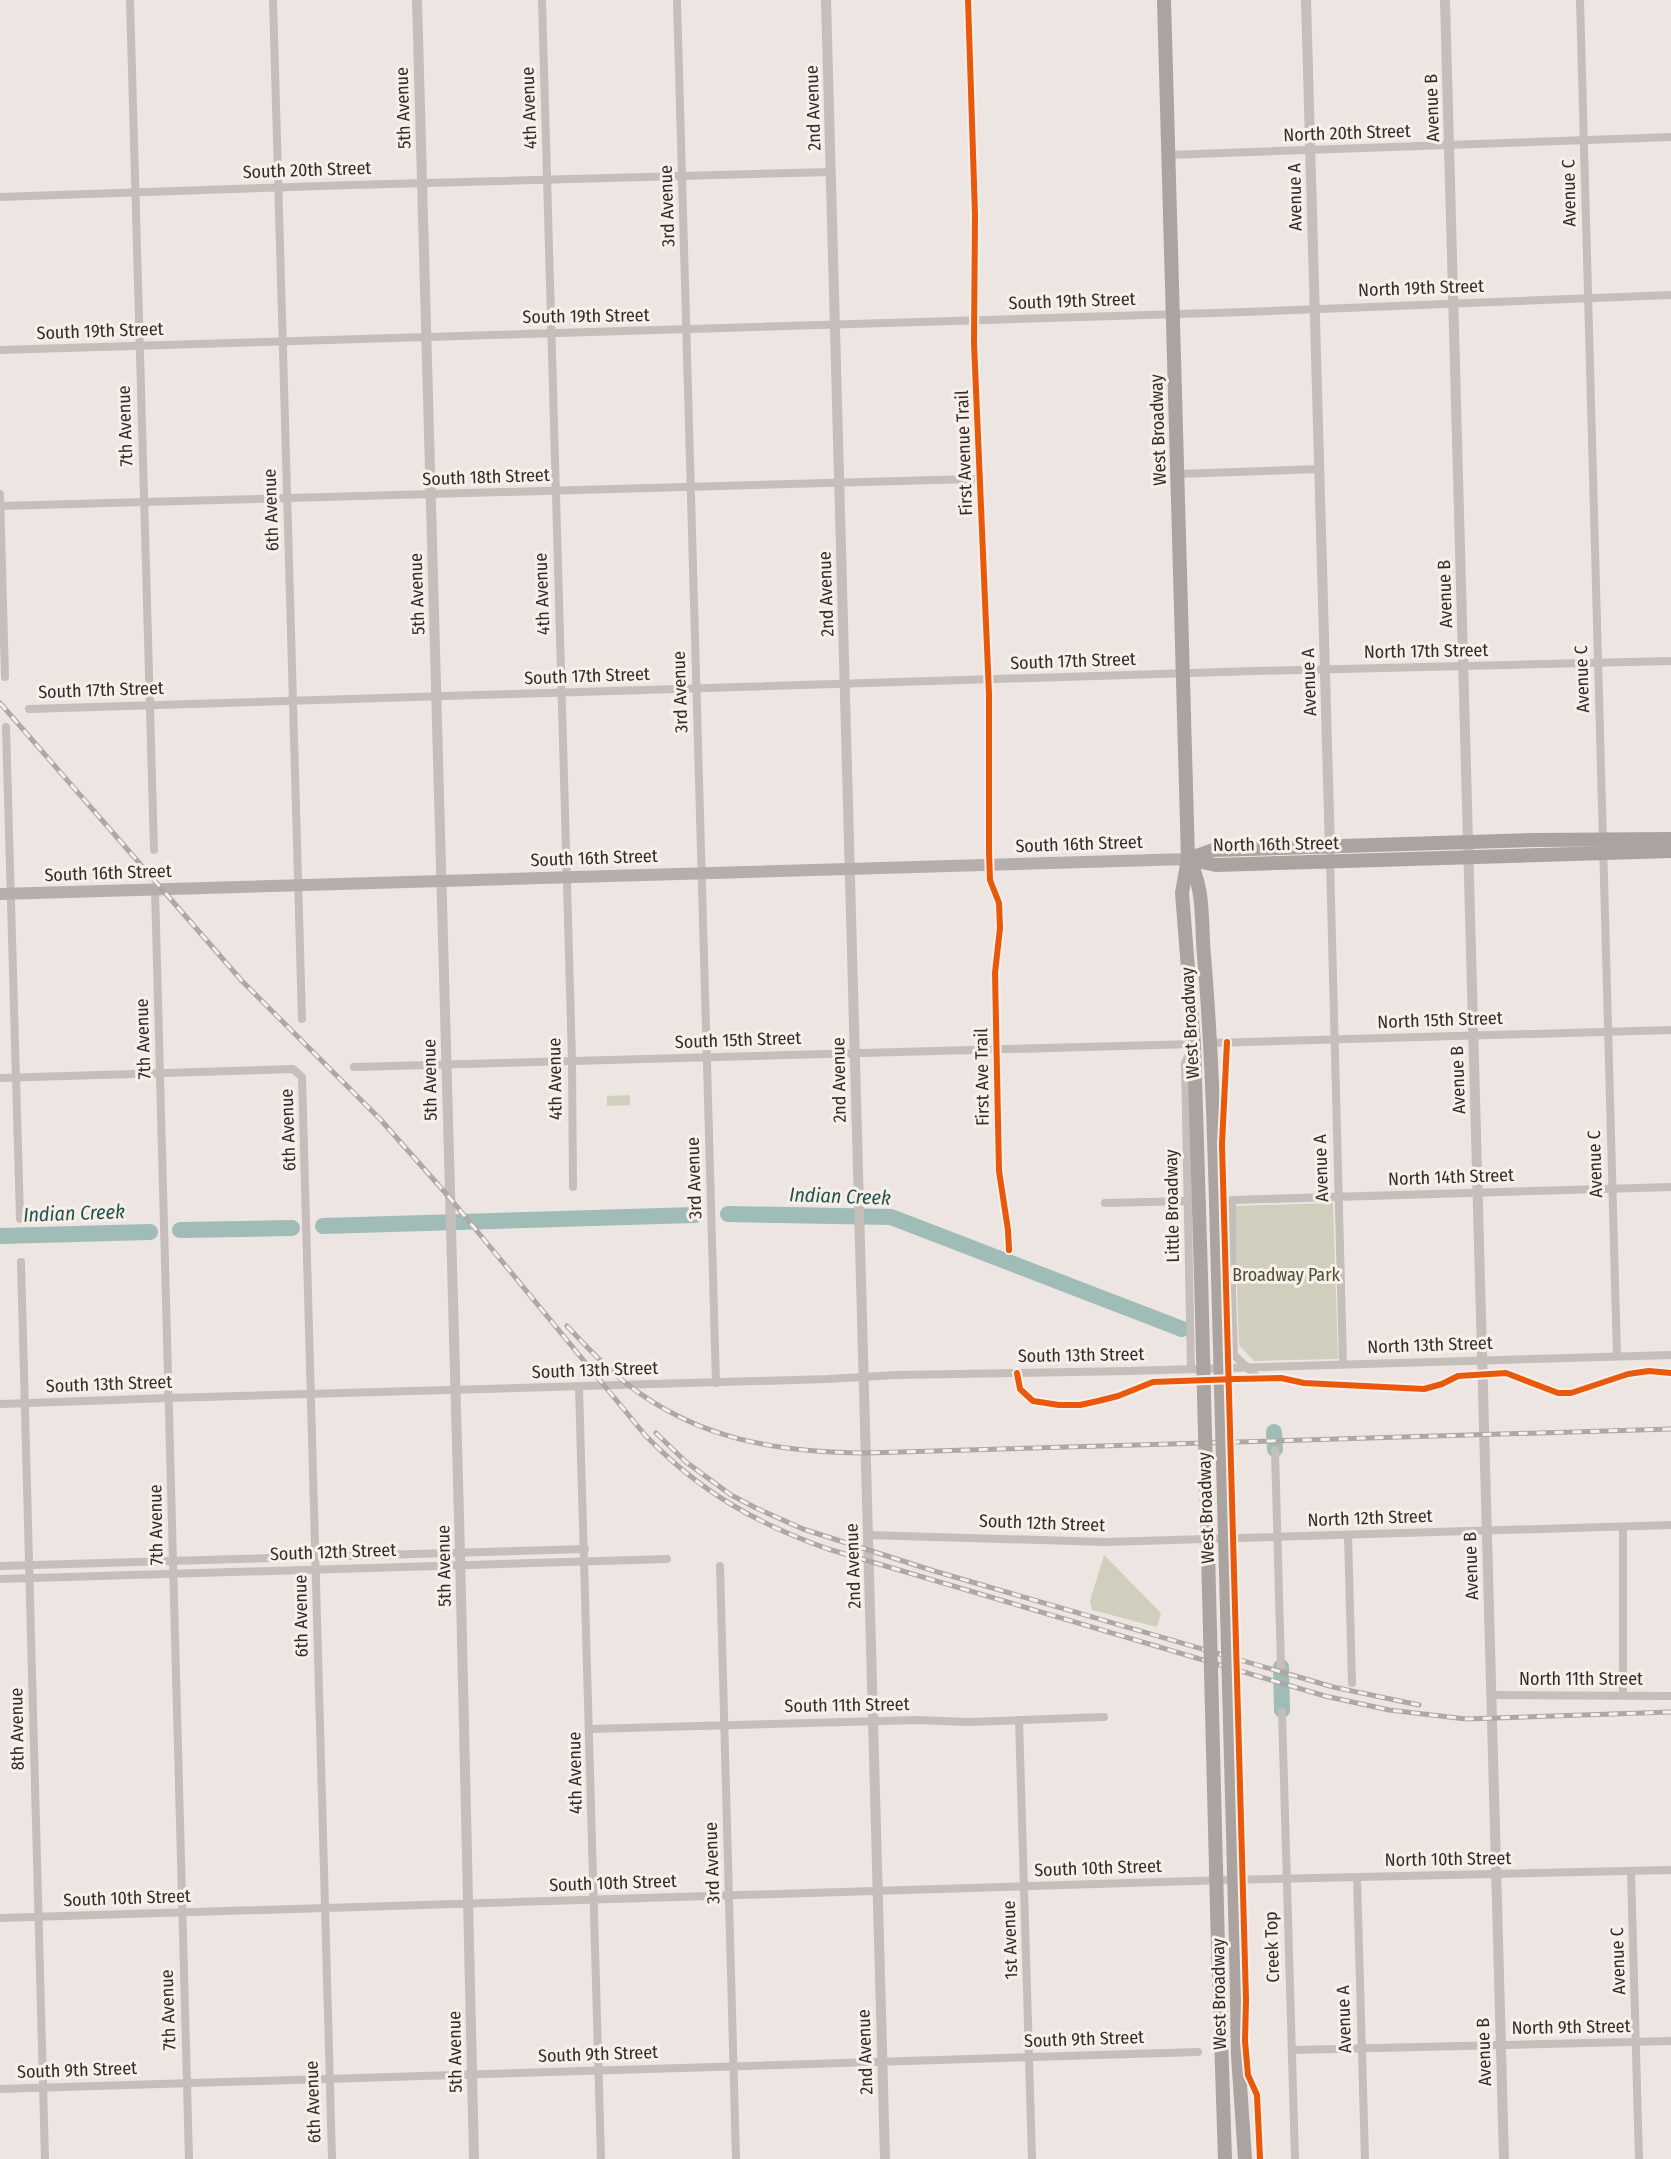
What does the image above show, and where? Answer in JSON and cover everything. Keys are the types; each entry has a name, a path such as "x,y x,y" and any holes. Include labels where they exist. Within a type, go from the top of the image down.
{"main road":[{"name":"West Broadway","path":"1164,0 1188,859 1182,893 1194,1044 1223,2159"},
{"name":"North 16th Street","path":"1330,854 1468,858 1671,839"},
{"name":"North 16th Street","path":"1188,859 1216,865 1468,842 1603,846 1671,851"},
{"name":"West Broadway","path":"1188,859 1198,880 1210,1043 1239,2074 1245,2159"},
{"name":"South 16th Street","path":"6,894 1188,859"}],"street":[{"name":"7th Avenue","path":"129,0 154,850"},
{"name":"6th Avenue","path":"273,0 302,1019"},
{"name":"5th Avenue","path":"417,0 460,1553 474,2159"},
{"name":"4th Avenue","path":"542,0 572,1061 573,1187"},
{"name":"3rd Avenue","path":"677,0 716,1383"},
{"name":"2nd Avenue","path":"826,0 885,2159"},
{"name":"Avenue A","path":"1306,0 1343,1364"},
{"name":"Avenue B","path":"1445,0 1504,2159"},
{"name":"Avenue C","path":"1580,0 1617,1356"},
{"name":"North 20th Street","path":"1168,155 1671,137"},
{"name":"South 20th Street","path":"0,197 831,172"},
{"name":"North 19th Street","path":"1173,314 1671,295"},
{"name":"South 19th Street","path":"0,351 1173,314"},
{"path":"1177,474 1319,469"},
{"name":"South 18th Street","path":"0,506 287,500 972,479"},
{"path":"0,494 5,676"},
{"name":"North 17th Street","path":"1183,674 1671,662"},
{"name":"South 17th Street","path":"28,709 1183,674"},
{"path":"6,727 6,894 16,1078 20,1219"},
{"name":"7th Avenue","path":"155,889 189,2159"},
{"name":"North 15th Street","path":"1210,1043 1671,1030"},
{"name":"South 15th Street","path":"354,1067 1194,1044"},
{"name":"Little Broadway","path":"1191,1369 1185,1063 1194,1044"},
{"name":"6th Avenue","path":"160,1074 293,1069 300,1073 303,1080 332,2159"},
{"path":"0,1078 160,1074"},
{"name":"North 14th Street","path":"1248,1367 1234,1355 1232,1200 1671,1187"},
{"path":"1105,1203 1189,1201"},
{"name":"8th Avenue","path":"21,1262 45,2159"},
{"name":"North 13th Street","path":"1191,1369 1671,1355"},
{"path":"1248,1367 1258,1378"},
{"name":"South 13th Street","path":"0,1404 1191,1369"},
{"name":"4th Avenue","path":"579,1386 601,2159"},
{"path":"1275,1450 1281,1667"},
{"name":"North 12th Street","path":"1215,1539 1671,1525"},
{"path":"1623,1527 1623,1695"},
{"name":"South 12th Street","path":"868,1535 1106,1542 1215,1539"},
{"path":"1348,1535 1353,1683"},
{"path":"460,1553 585,1549"},
{"name":"South 12th Street","path":"0,1566 460,1553"},
{"name":"South 12th Street","path":"0,1579 668,1558"},
{"name":"3rd Avenue","path":"720,1566 736,2159"},
{"name":"North 11th Street","path":"1491,1695 1671,1696"},
{"name":"Creek Top","path":"1282,1712 1295,2159"},
{"name":"South 11th Street","path":"590,1729 873,1720 1019,1720 1104,1717"},
{"name":"1st Avenue","path":"1019,1720 1032,2159"},
{"name":"North 10th Street","path":"1226,1880 1671,1870"},
{"name":"Avenue C","path":"1631,1871 1639,2159"},
{"name":"Avenue A","path":"1357,1878 1365,2159"},
{"name":"South 10th Street","path":"0,1918 1226,1880"},
{"name":"North 9th Street","path":"1292,2050 1671,2041"},
{"name":"South 9th Street","path":"0,2089 1198,2052"}],"green space":[{"path":"630,1095 630,1105 607,1106 607,1096"},
{"name":"Broadway Park","path":"1333,1203 1338,1359 1254,1361 1239,1345 1234,1206"},
{"path":"1104,1555 1161,1613 1157,1627 1092,1610 1090,1601"}],"waterway":[{"name":"Indian Creek","path":"728,1214 891,1217 1182,1329"},
{"name":"Indian Creek","path":"323,1226 695,1215"},
{"name":"Indian Creek","path":"180,1230 292,1228"},
{"name":"Indian Creek","path":"0,1236 150,1232"},
{"name":"Indian Creek","path":"1274,1432 1275,1449"},
{"name":"Indian Creek","path":"1281,1667 1282,1710"}],"railway":[{"path":"0,703 242,981 380,1119 449,1197 645,1435 686,1473 729,1503 776,1528 828,1549 1325,1696 1389,1710 1466,1719 1671,1712"},
{"path":"567,1326 627,1384 654,1403 682,1418 740,1439 801,1450 866,1453 1671,1429"},
{"path":"656,1433 686,1462 731,1495 803,1529 934,1571 1333,1687 1419,1705"}],"cycle path":[{"name":"First Avenue Trail","path":"968,0 975,214 974,343 989,694 989,852 990,880 999,903 1000,928 995,973 999,1171 1009,1250"},
{"path":"1227,1042 1222,1144 1246,2000 1245,2041 1248,2075 1257,2095 1260,2159"},
{"path":"1017,1373 1020,1389 1033,1401 1059,1405 1080,1405 1098,1401 1118,1396 1153,1382 1281,1378 1304,1383 1424,1389 1458,1376 1506,1373 1558,1393 1571,1393 1628,1374 1649,1371 1671,1373"}]}
